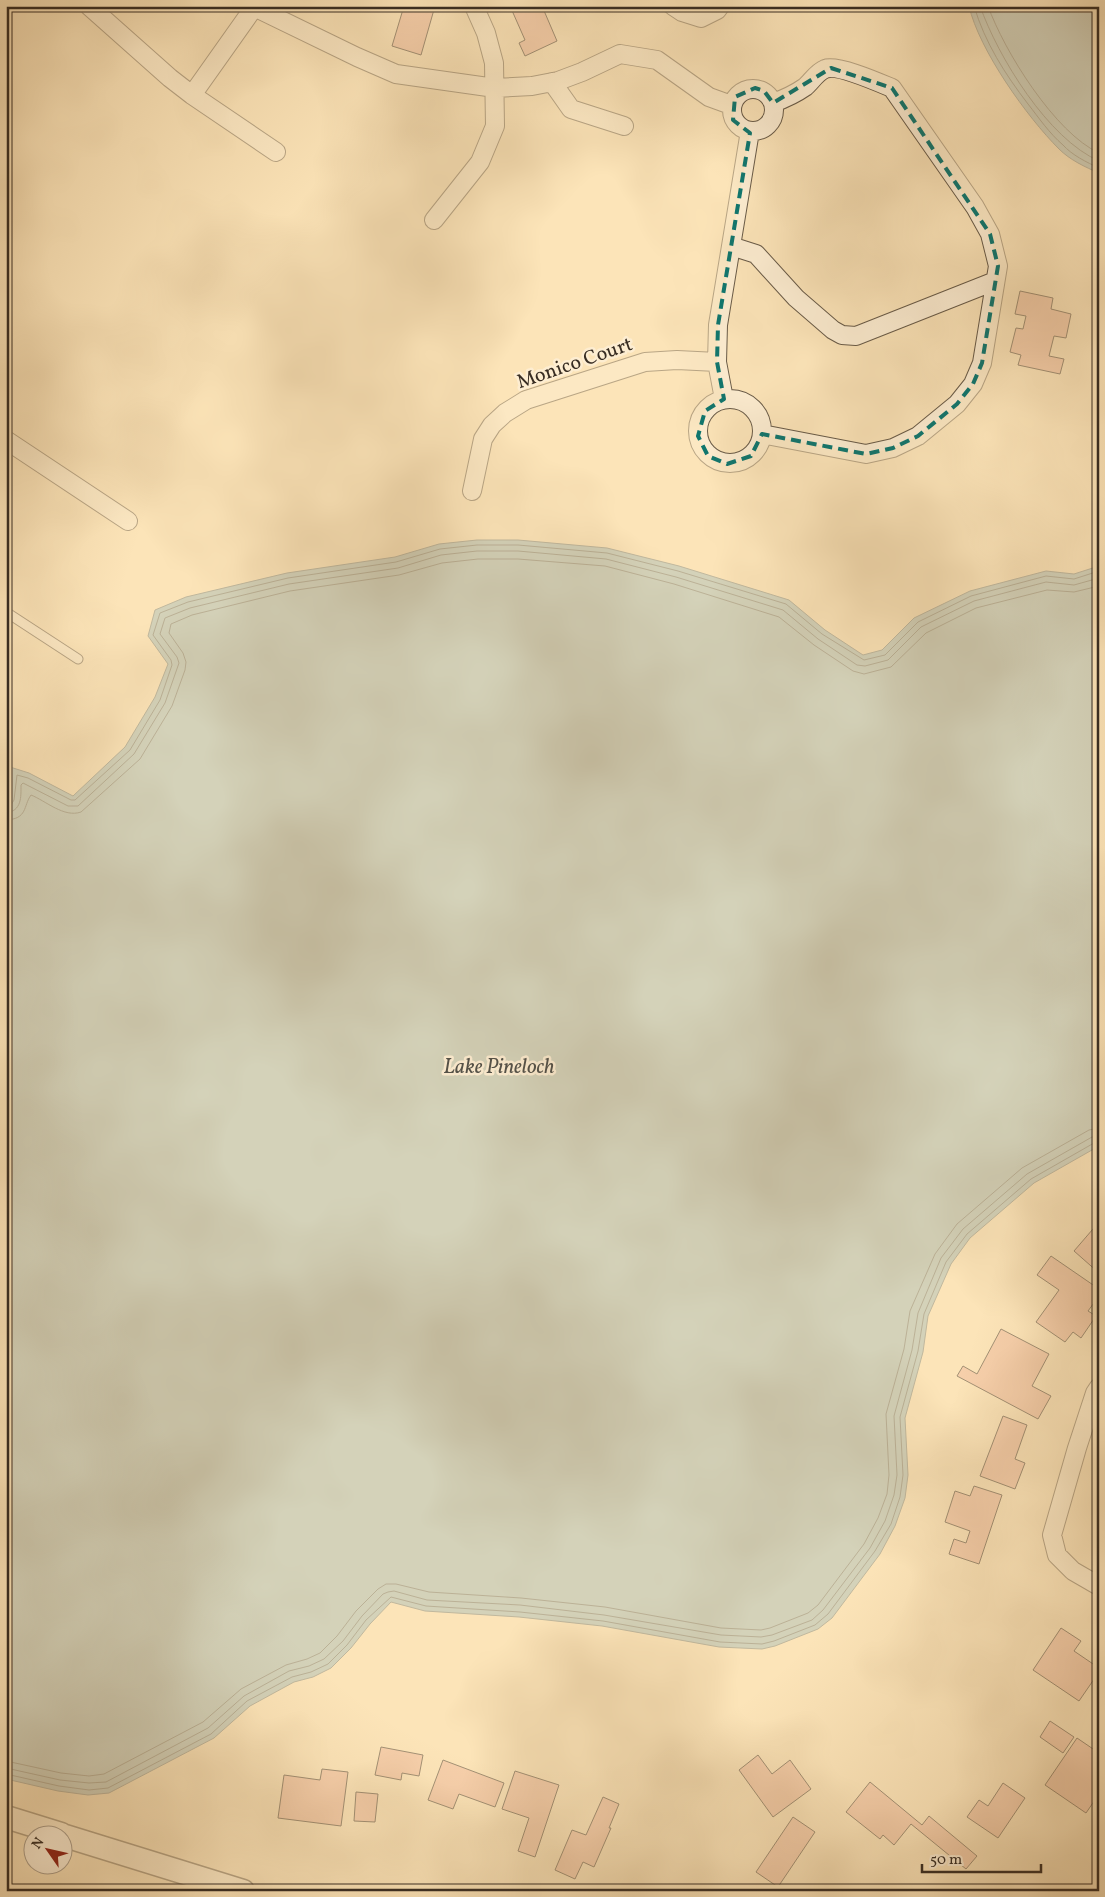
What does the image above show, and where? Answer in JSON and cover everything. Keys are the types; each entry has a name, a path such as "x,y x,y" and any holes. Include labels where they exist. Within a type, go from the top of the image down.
{"street":[{"path":"89,6 192,96 276,152"},
{"path":"434,220 480,162 495,126 494,63 486,33 474,6"},
{"path":"673,6 682,12 701,18 717,10 720,6"},
{"path":"192,96 254,7 396,74 495,88 532,86 552,82 582,72 620,54 657,60 709,97 732,105"},
{"path":"762,434 866,454 894,448 918,436 957,404 973,384 982,363 998,266 990,234 975,207 892,88 870,78 831,68 824,69 805,87 787,98 773,103"},
{"path":"552,82 571,109 624,126"},
{"path":"754,88 764,91 773,103 773,116 770,123 764,128 750,131 738,126 734,120 732,105 735,97 740,92 754,88"},
{"path":"724,400 717,362 718,325 750,131"},
{"path":"732,246 756,254 796,298 833,330 842,335 856,336 995,281"},
{"name":"Monico Court","path":"472,491 483,439 492,425 526,400 645,362 678,360 717,362"},
{"path":"724,400 738,400 747,404 756,412 761,422 762,434 758,447 751,456 739,462 727,464 718,462 708,456 698,436 698,425 704,411 713,404 724,400"},
{"path":"6,440 128,521"},
{"path":"1099,1388 1095,1393 1076,1448 1052,1535 1057,1555 1073,1571 1099,1586"},
{"path":"6,1818 26,1824"},
{"path":"72,1838 243,1891"}],"lane":[{"path":"6,612 78,659"}],"highlighted area":[{"path":"831,68 892,88 990,234 998,266 982,363 973,384 957,404 918,436 893,448 866,454 762,434 751,456 727,464 708,456 698,436 705,411 724,399 717,362 718,325 750,133 733,120 735,97 755,88 764,91 773,103"}],"water":[{"path":"969,6 1099,6 1099,173 1063,153 1033,119 993,62 974,23"},
{"name":"Lake Pineloch","path":"477,540 518,540 607,548 679,566 789,600 825,630 863,655 882,650 914,618 970,591 1046,571 1074,574 1099,566 1099,1146 1034,1183 970,1238 951,1264 928,1316 923,1352 905,1418 908,1475 905,1498 895,1526 880,1554 832,1618 818,1629 775,1646 762,1649 719,1647 602,1626 519,1617 425,1611 391,1602 331,1668 313,1677 294,1682 250,1706 214,1738 109,1793 88,1795 58,1791 6,1779 6,804 10,800 10,767 29,773 73,796 125,747 155,697 168,664 148,636 155,610 186,597 287,573 395,557 439,544"}],"building":[{"path":"404,6 435,6 421,55 392,46"},
{"path":"510,6 542,6 557,41 525,56 519,43 525,40"},
{"path":"1020,291 1053,298 1051,309 1071,314 1066,338 1054,336 1049,356 1064,359 1060,374 1018,365 1021,355 1010,352 1016,328 1023,329 1026,316 1015,314"},
{"path":"1099,1222 1099,1273 1074,1251"},
{"path":"1051,1256 1099,1289 1099,1296 1088,1311 1096,1316 1081,1338 1073,1332 1065,1342 1036,1322 1059,1290 1037,1275"},
{"path":"1001,1329 1049,1354 1032,1386 1051,1396 1038,1419 957,1376 963,1366 977,1374"},
{"path":"1003,1416 1027,1425 1015,1459 1025,1463 1015,1489 980,1476"},
{"path":"974,1486 1002,1495 979,1564 949,1554 954,1539 966,1543 970,1531 945,1522 955,1491 970,1496"},
{"path":"1061,1628 1081,1641 1074,1651 1099,1668 1099,1672 1079,1701 1033,1670"},
{"path":"1050,1721 1074,1737 1063,1753 1040,1737"},
{"path":"1077,1738 1099,1753 1099,1794 1086,1813 1045,1785"},
{"path":"381,1747 423,1755 419,1776 402,1773 401,1780 375,1775"},
{"path":"758,1755 772,1774 790,1760 811,1789 773,1817 739,1770"},
{"path":"443,1760 504,1783 495,1807 459,1794 453,1809 428,1800"},
{"path":"322,1769 348,1772 341,1826 278,1818 284,1775 320,1780"},
{"path":"515,1771 559,1785 535,1857 518,1851 529,1818 502,1809"},
{"path":"870,1782 922,1825 929,1816 977,1856 966,1869 911,1824 894,1845 883,1835 880,1839 846,1812"},
{"path":"1003,1783 1025,1798 998,1838 967,1817 979,1800 988,1806"},
{"path":"356,1792 378,1794 375,1822 354,1821"},
{"path":"603,1797 619,1804 594,1867 583,1862 575,1879 555,1870 572,1830 586,1835"},
{"path":"793,1817 815,1832 778,1887 756,1872"}]}
